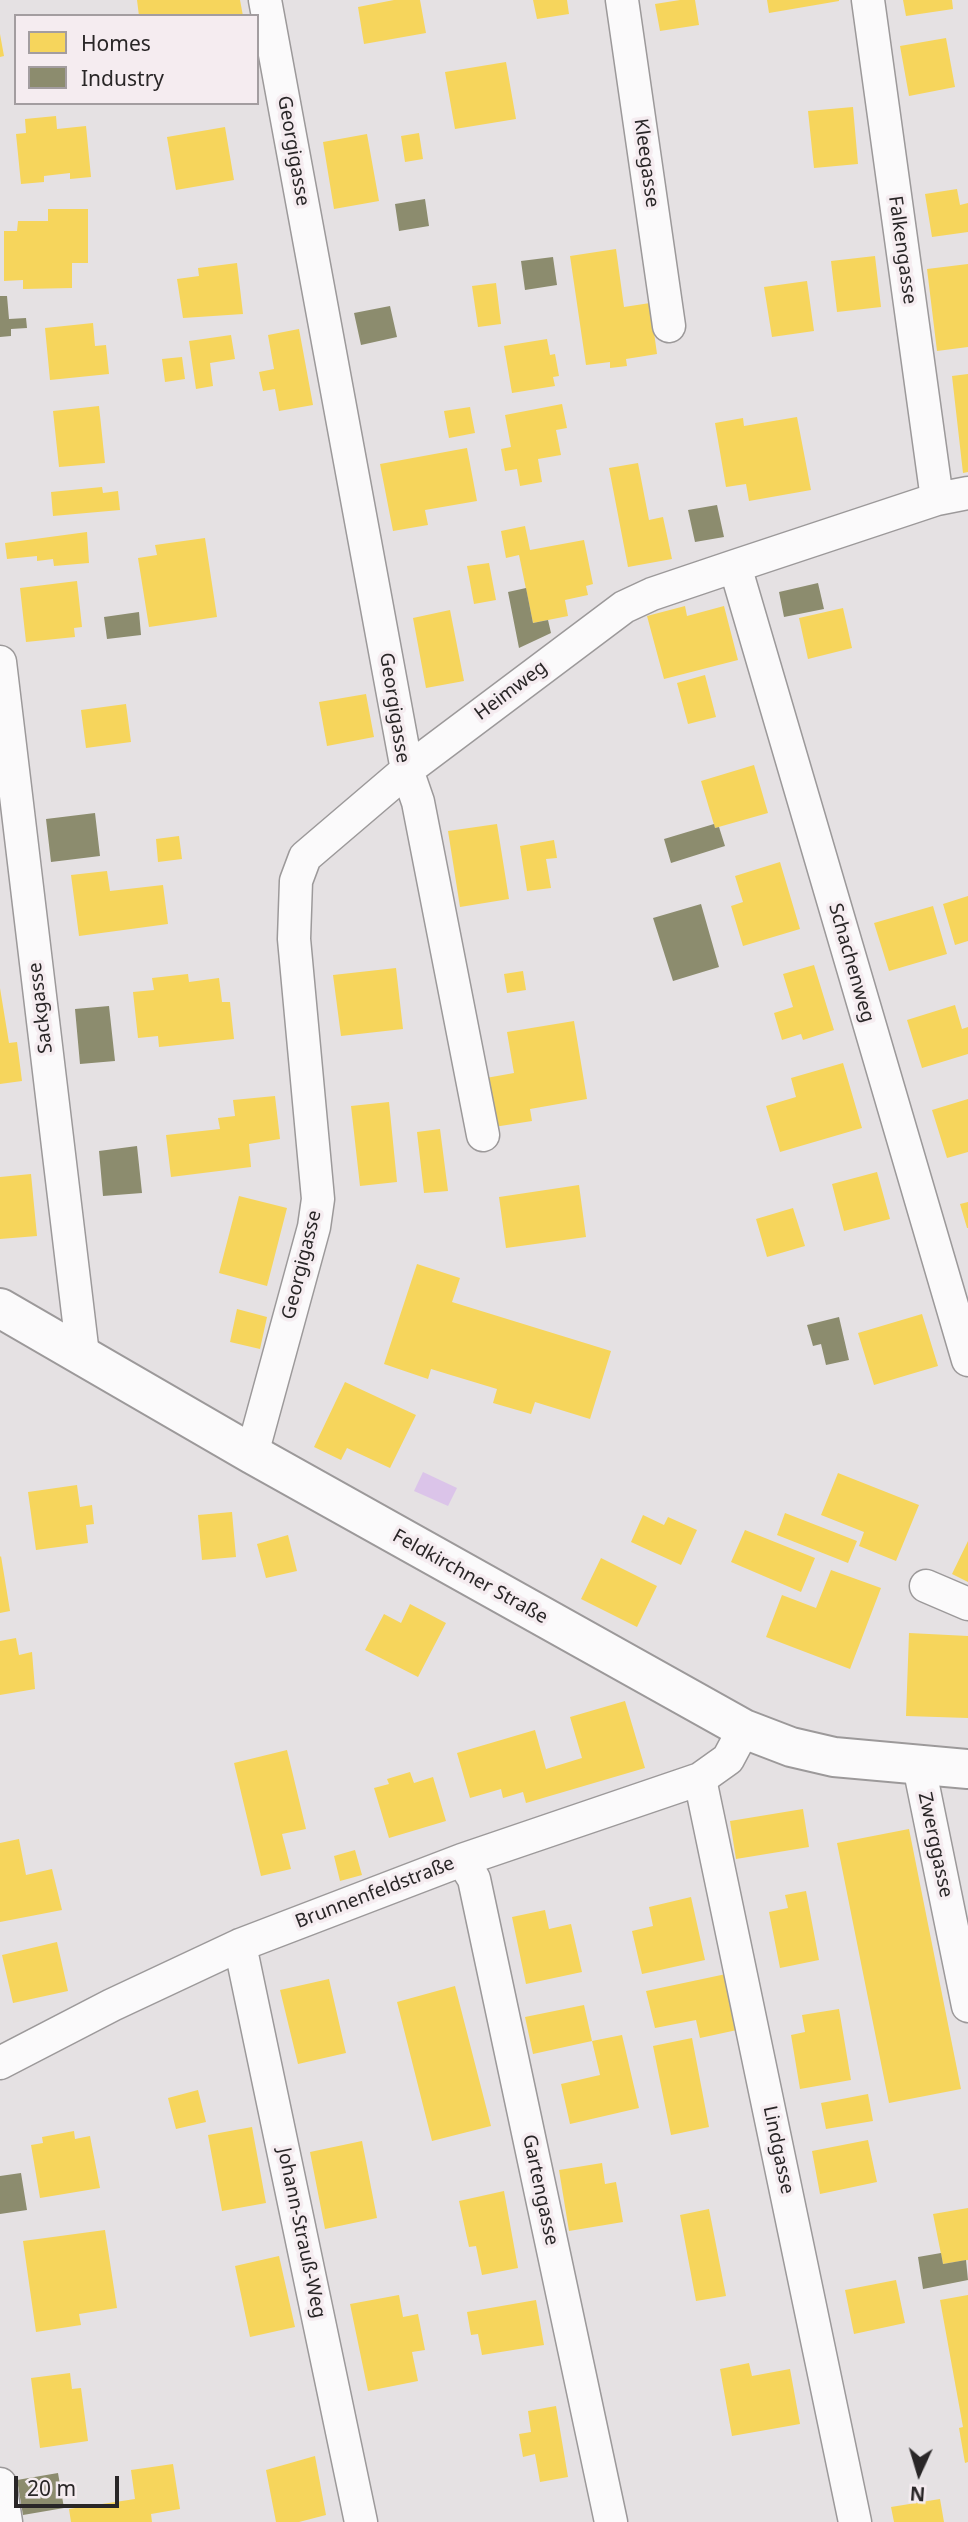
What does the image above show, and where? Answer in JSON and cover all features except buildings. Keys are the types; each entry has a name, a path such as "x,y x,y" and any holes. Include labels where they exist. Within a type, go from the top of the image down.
{"street":[{"name":"Georgigasse","path":"252,1454 314,1227 318,1199 294,939 296,881 304,857 407,770 265,0"},
{"name":"Kleegasse","path":"622,0 669,326"},
{"name":"Falkengasse","path":"868,0 937,499"},
{"name":"Heimweg","path":"407,770 616,612 652,594 937,499 968,493"},
{"name":"Schachenweg","path":"735,566 968,1360"},
{"name":"Sackgasse","path":"0,662 83,1355"},
{"path":"407,770 418,802 483,1135"},
{"name":"Feldkirchner Straße","path":"0,1308 252,1454 744,1729 791,1747 834,1758 968,1769"},
{"path":"926,1586 968,1604"},
{"name":"Brunnenfeldstraße","path":"0,2063 111,2005 240,1945 462,1860 700,1779 728,1759 744,1729"},
{"name":"Zwerggasse","path":"919,1766 968,2006"},
{"name":"Lindgasse","path":"700,1779 855,2522"},
{"name":"Gartengasse","path":"462,1860 474,1879 611,2522"},
{"name":"Johann-Strauß-Weg","path":"240,1945 361,2522"},
{"path":"0,2484 6,2522"}],"shaded area":[{"path":"423,1472 457,1488 448,1506 414,1491"}]}
